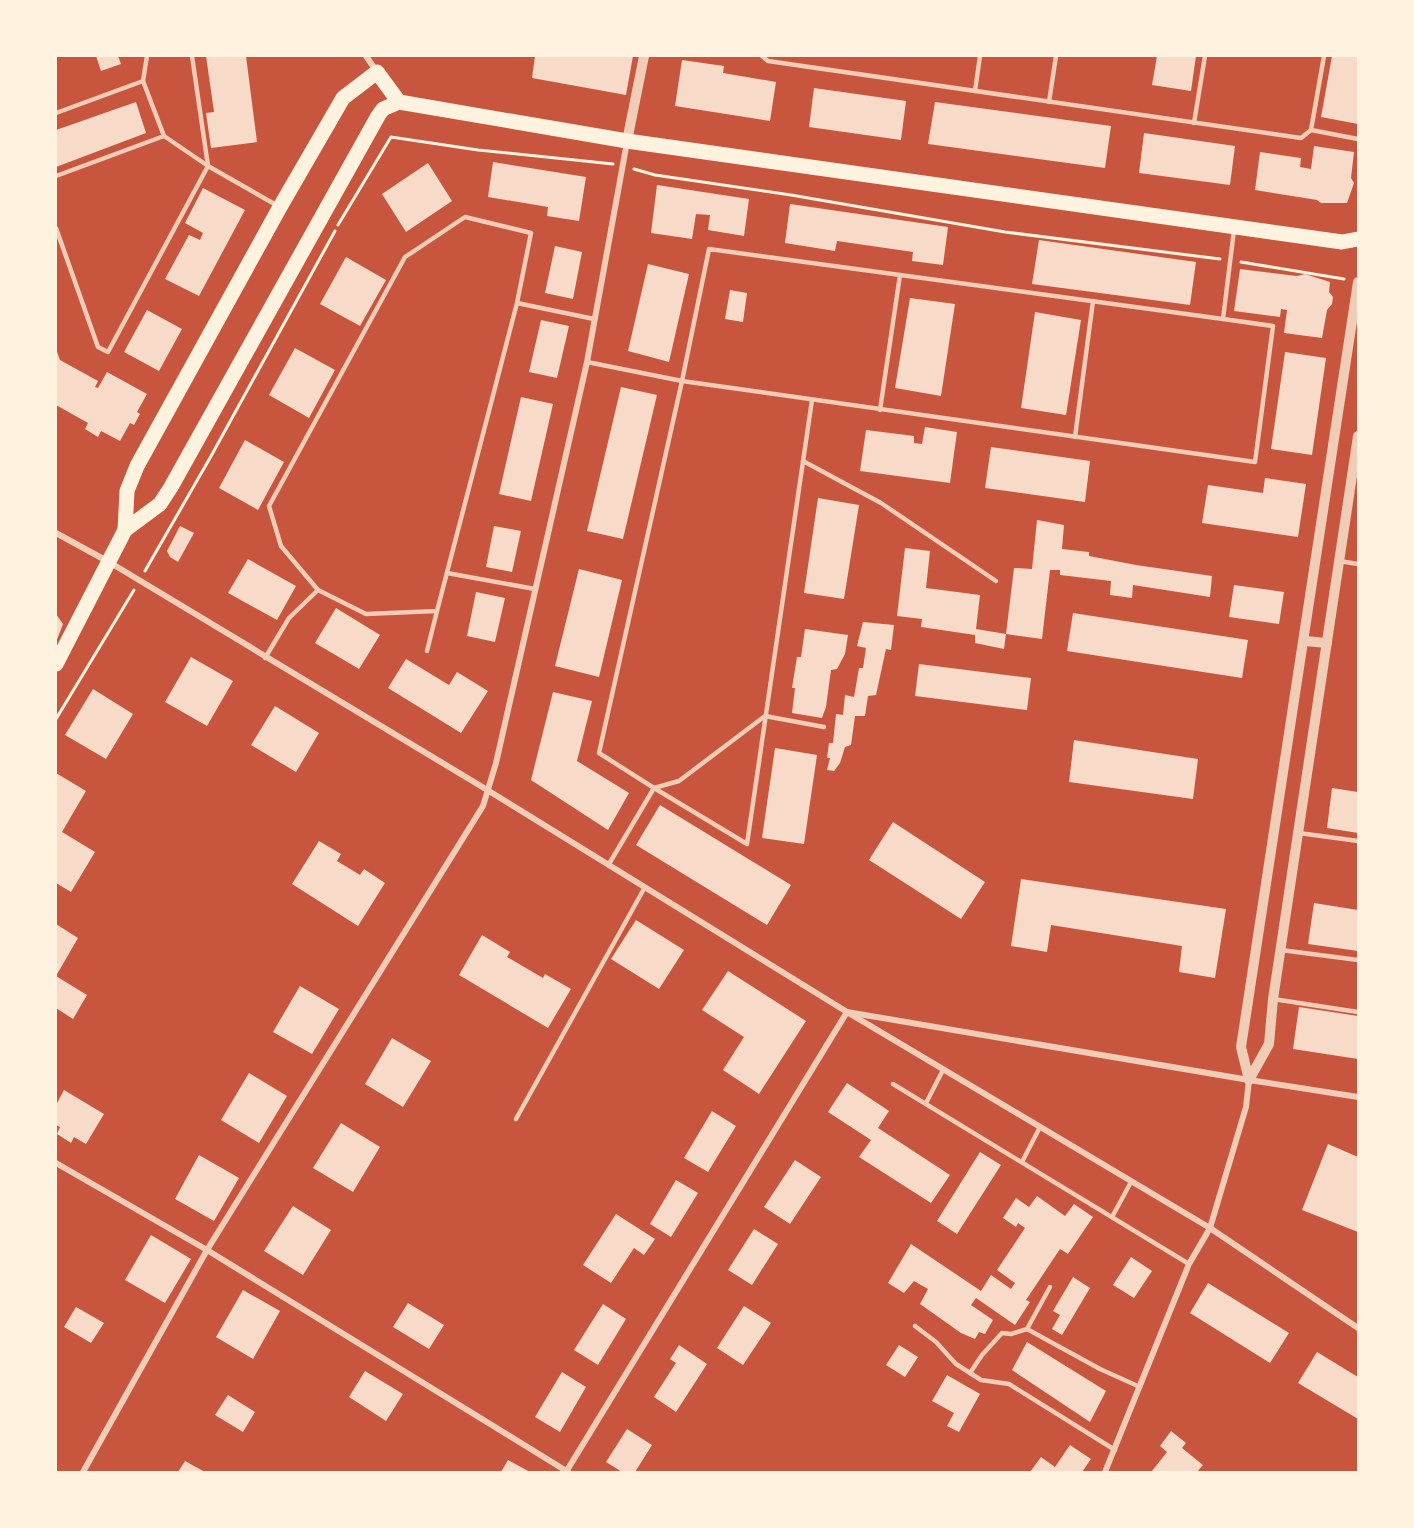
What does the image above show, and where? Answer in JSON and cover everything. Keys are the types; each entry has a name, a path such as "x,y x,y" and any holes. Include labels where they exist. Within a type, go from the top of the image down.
{"main road":[{"path":"56,664 125,530 127,491 137,466 280,207 344,98 377,72 399,102"},
{"path":"125,530 160,504 171,487 378,116 383,109 399,102 627,141 1235,228 1342,242 1359,239"}],"street":[{"path":"366,56 377,72"},
{"path":"83,1473 207,1250 483,806 489,791 587,362 644,56"},
{"path":"1105,1473 1189,1264 1210,1228 1246,1107 1249,1080 1241,1047 1359,282"},
{"path":"1249,1080 1269,1044 1280,950 1358,443"},
{"path":"1329,477 1352,481"},
{"path":"56,530 609,864 846,1012 1210,1228 1359,1328"},
{"path":"1305,641 1327,643"},
{"path":"846,1012 1359,1097"},
{"path":"56,1163 207,1250 567,1472 846,1012"}],"lane":[{"path":"147,56 142,81 164,136 208,166 280,207"},
{"path":"56,228 98,347 108,352 208,166 192,56"},
{"path":"762,56 768,61 1301,138 1311,130 1324,56"},
{"path":"975,91 980,56"},
{"path":"1048,102 1056,56"},
{"path":"1194,123 1205,56"},
{"path":"56,113 142,81"},
{"path":"1311,130 1359,139"},
{"path":"56,176 164,136"},
{"path":"428,651 436,611 517,303 531,233 465,217 405,257 269,506 281,546 318,591 366,614 436,611"},
{"path":"1223,319 1235,228"},
{"path":"587,362 682,381 1255,462 1273,326 709,249 682,381 599,753 747,844 812,400"},
{"path":"880,410 900,275"},
{"path":"1075,437 1093,301"},
{"path":"517,303 594,319"},
{"path":"802,461 881,503 996,581"},
{"path":"1339,561 1359,564"},
{"path":"447,573 535,589"},
{"path":"265,658 289,618 318,591"},
{"path":"609,864 654,788 679,781 765,716 824,727"},
{"path":"1298,833 1359,841"},
{"path":"516,1119 645,887"},
{"path":"1280,950 1359,960"},
{"path":"1273,999 1359,1012"},
{"path":"926,1103 943,1070"},
{"path":"893,1084 1189,1264"},
{"path":"1022,1162 1040,1127"},
{"path":"1112,1216 1131,1182"},
{"path":"970,1373 982,1355 1002,1333 1011,1334 1027,1329 1050,1287"},
{"path":"915,1326 936,1342 956,1364 981,1380 1008,1384 1115,1450"},
{"path":"1027,1329 1100,1369 1140,1387"}],"building":[{"path":"96,56 118,56 121,64 101,71"},
{"path":"206,56 246,56 257,142 211,148 206,113 214,112"},
{"path":"535,56 633,56 626,95 532,78"},
{"path":"1157,56 1196,56 1191,91 1152,85"},
{"path":"1332,56 1358,56 1358,124 1321,117"},
{"path":"682,60 724,66 723,73 776,82 770,121 675,106"},
{"path":"814,88 906,101 901,140 809,127"},
{"path":"136,102 146,133 56,167 56,130"},
{"path":"935,102 1111,126 1105,168 928,144"},
{"path":"1144,133 1235,146 1230,185 1139,173"},
{"path":"1314,146 1354,152 1351,178 1354,183 1347,203 1321,203 1317,200 1255,190 1260,152 1301,158 1300,167 1311,169"},
{"path":"493,162 586,177 579,221 547,216 548,207 488,197"},
{"path":"428,163 452,201 406,232 382,194"},
{"path":"657,185 749,199 744,236 708,230 710,215 696,214 692,239 651,233"},
{"path":"203,188 245,210 199,296 165,279 189,235 200,240 203,233 185,223"},
{"path":"790,204 948,227 943,265 912,261 913,252 837,241 835,251 785,243"},
{"path":"1039,240 1196,262 1190,305 1032,284"},
{"path":"555,246 582,252 573,299 545,293"},
{"path":"346,257 386,280 360,326 320,304"},
{"path":"648,264 689,274 669,362 628,351"},
{"path":"1240,269 1297,276 1305,274 1330,282 1329,292 1333,297 1332,304 1327,310 1322,338 1284,333 1287,310 1281,309 1280,317 1234,311"},
{"path":"730,290 747,293 743,322 725,319"},
{"path":"910,298 955,304 941,396 895,388"},
{"path":"147,310 182,329 159,371 124,352"},
{"path":"1035,312 1081,320 1066,415 1021,408"},
{"path":"541,320 569,326 557,378 529,372"},
{"path":"295,348 335,370 309,418 269,395"},
{"path":"56,349 60,360 98,381 95,387 98,388 107,372 147,394 137,412 140,414 134,425 130,423 120,441 101,431 98,437 85,429 88,423 56,405"},
{"path":"1285,352 1326,358 1312,455 1271,449"},
{"path":"621,387 657,395 623,539 587,531"},
{"path":"521,397 553,404 531,501 499,494"},
{"path":"925,427 957,432 950,483 860,471 866,430 914,436 914,443 922,444"},
{"path":"245,440 284,462 258,510 219,488"},
{"path":"991,447 1090,461 1085,502 985,488"},
{"path":"1265,478 1306,484 1298,537 1202,523 1208,485 1263,493"},
{"path":"818,498 859,505 844,599 804,593"},
{"path":"1037,520 1064,525 1062,549 1089,552 1089,556 1136,565 1212,576 1210,597 1133,585 1132,598 1110,595 1111,581 1060,575 1060,570 1050,570 1042,639 1006,634 1014,568 1032,569"},
{"path":"180,526 194,533 178,562 170,557 167,551"},
{"path":"494,526 521,531 512,572 486,567"},
{"path":"905,548 930,551 926,588 980,595 976,629 1006,634 1004,649 975,643 975,635 921,627 922,619 897,616"},
{"path":"248,559 296,586 277,620 228,593"},
{"path":"579,569 622,580 599,677 555,666"},
{"path":"1234,585 1284,592 1279,624 1229,617"},
{"path":"476,592 505,598 495,642 467,636"},
{"path":"336,608 380,635 359,669 315,643"},
{"path":"1073,613 1248,640 1242,678 1067,651"},
{"path":"56,614 63,624 56,642"},
{"path":"863,622 894,625 891,650 886,649 876,695 868,696 865,716 855,716 851,745 845,747 840,763 834,771 827,770 830,758 827,758 829,743 833,743 836,714 843,715 845,695 854,697 859,668 863,668 866,648 857,646"},
{"path":"805,629 848,635 845,654 837,669 831,670 826,707 822,718 792,713 795,688 792,688 797,657 801,657"},
{"path":"191,657 233,681 207,726 165,702"},
{"path":"406,659 449,685 457,672 488,691 461,733 388,688"},
{"path":"919,664 1031,678 1027,710 915,696"},
{"path":"93,689 133,714 106,759 65,735"},
{"path":"553,692 592,701 577,761 629,793 608,830 531,780"},
{"path":"275,706 319,733 296,772 251,745"},
{"path":"1074,740 1198,759 1193,799 1069,782"},
{"path":"775,748 817,755 804,844 762,838"},
{"path":"56,773 86,791 62,832 95,852 71,892 56,883"},
{"path":"1332,788 1358,792 1358,833 1327,828"},
{"path":"660,805 791,885 767,925 636,845"},
{"path":"893,822 985,882 961,919 869,860"},
{"path":"319,841 341,854 337,861 360,875 364,869 385,883 358,926 292,884"},
{"path":"1021,879 1226,909 1215,978 1179,972 1182,946 1051,925 1047,952 1011,946"},
{"path":"1314,903 1358,910 1358,951 1308,944"},
{"path":"636,920 684,950 659,989 611,959"},
{"path":"56,924 78,938 56,976"},
{"path":"482,935 510,952 507,957 543,978 545,974 571,989 548,1028 459,975"},
{"path":"728,971 806,1021 759,1094 723,1070 744,1037 702,1010"},
{"path":"56,976 87,995 73,1019 56,1008"},
{"path":"300,986 339,1009 312,1054 273,1032"},
{"path":"1299,1007 1358,1016 1358,1059 1293,1049"},
{"path":"392,1038 431,1061 403,1107 365,1084"},
{"path":"249,1073 287,1096 259,1143 221,1120"},
{"path":"847,1083 889,1111 878,1128 950,1175 931,1203 859,1157 871,1140 828,1112"},
{"path":"64,1090 104,1114 86,1144 74,1137 71,1143 57,1134 60,1127 56,1125 56,1105"},
{"path":"712,1111 736,1126 708,1172 684,1158"},
{"path":"341,1123 380,1147 353,1192 313,1168"},
{"path":"1328,1144 1358,1157 1358,1232 1302,1210"},
{"path":"980,1152 1001,1165 957,1234 937,1221"},
{"path":"199,1155 239,1178 214,1221 175,1199"},
{"path":"795,1160 821,1177 790,1224 764,1207"},
{"path":"676,1180 698,1193 671,1237 650,1224"},
{"path":"1037,1196 1065,1216 1074,1204 1093,1217 1068,1254 1060,1249 1026,1300 1030,1302 1015,1325 976,1298 971,1305 993,1320 985,1334 979,1332 975,1339 961,1333 920,1304 928,1289 914,1281 904,1293 888,1283 911,1244 981,1291 991,1275 1011,1289 1015,1283 997,1270 1025,1228 1018,1223 1016,1227 1003,1218 1016,1198 1029,1207"},
{"path":"293,1206 331,1230 303,1275 264,1251"},
{"path":"616,1214 655,1239 644,1255 634,1248 611,1283 583,1265"},
{"path":"754,1229 778,1244 752,1285 728,1270"},
{"path":"151,1235 191,1259 165,1303 125,1280"},
{"path":"1131,1257 1152,1271 1134,1298 1113,1285"},
{"path":"1073,1277 1090,1288 1062,1335 1052,1329 1060,1315 1053,1311"},
{"path":"1208,1283 1289,1333 1270,1363 1190,1313"},
{"path":"243,1290 280,1311 253,1359 216,1337"},
{"path":"408,1303 444,1325 429,1349 393,1327"},
{"path":"603,1304 626,1319 598,1365 574,1350"},
{"path":"744,1306 771,1323 743,1365 717,1348"},
{"path":"76,1307 104,1323 91,1343 64,1327"},
{"path":"1027,1342 1106,1391 1090,1422 1012,1370"},
{"path":"679,1345 707,1364 676,1412 654,1397 676,1363 670,1359"},
{"path":"899,1345 918,1357 905,1377 886,1365"},
{"path":"1317,1352 1358,1377 1358,1419 1298,1383"},
{"path":"365,1371 403,1394 386,1421 349,1397"},
{"path":"562,1372 586,1387 560,1432 535,1417"},
{"path":"947,1375 980,1394 959,1432 947,1426 954,1413 932,1401"},
{"path":"228,1395 255,1412 243,1432 215,1415"},
{"path":"627,1429 652,1445 635,1472 622,1472 606,1462"},
{"path":"1171,1431 1186,1443 1182,1448 1203,1465 1197,1472 1152,1471 1167,1452 1160,1446"},
{"path":"1070,1445 1091,1459 1082,1472 1030,1472 1041,1457 1055,1467"},
{"path":"508,1460 530,1472 501,1472"},
{"path":"185,1461 205,1472 178,1472"}]}
